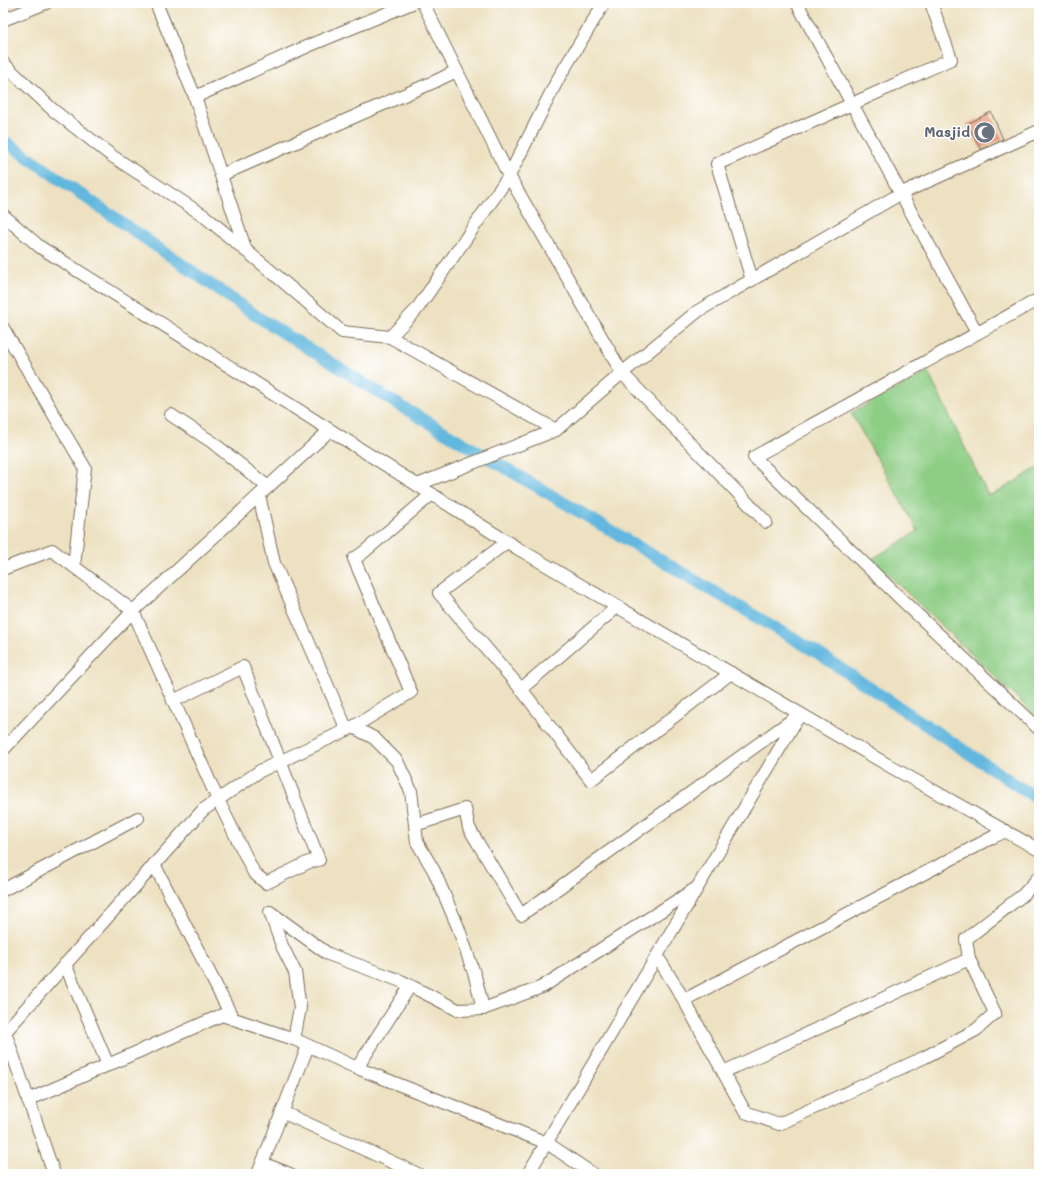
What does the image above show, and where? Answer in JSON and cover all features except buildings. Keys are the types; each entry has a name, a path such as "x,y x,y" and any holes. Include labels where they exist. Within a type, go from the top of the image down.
{"street":[{"path":"3,20 46,3"},
{"path":"156,3 195,97 246,251"},
{"path":"195,97 308,46 412,3"},
{"path":"423,3 508,176 622,373 766,522"},
{"path":"390,337 417,309 508,176 558,79 604,3"},
{"path":"797,3 977,333"},
{"path":"752,280 717,164 952,59 931,3"},
{"path":"3,62 53,110 112,156 203,215 342,332 390,337 556,430"},
{"path":"221,175 456,71"},
{"path":"417,485 556,430 622,373 698,311 900,194 1039,131"},
{"path":"3,215 40,247 508,542 893,768 1039,850"},
{"path":"1039,299 754,457 903,601 1039,729"},
{"path":"3,328 85,468 74,566"},
{"path":"171,416 212,442 264,491 274,563 350,729 374,738 397,761 411,790 417,842 434,871 458,927 475,976 483,1009"},
{"path":"3,750 133,611 330,430"},
{"path":"54,1174 4,1029 65,964 203,810 260,771 350,729 411,692 354,559 432,494"},
{"path":"508,542 439,593 521,689 591,780 731,673"},
{"path":"3,569 52,550 133,611 173,701 218,800 254,873 266,883 309,862 319,860 243,667 173,701"},
{"path":"521,689 617,607"},
{"path":"415,825 465,809 469,828 521,915 800,714"},
{"path":"528,1174 800,714"},
{"path":"3,890 138,818"},
{"path":"684,1000 1006,831"},
{"path":"154,864 233,1019"},
{"path":"657,956 684,1000 745,1112 779,1124 925,1057 976,1030 995,1013 969,959 966,939 1024,894 1039,877"},
{"path":"294,1039 300,1008 295,972 282,946 270,912 328,954 401,981 458,1010 483,1009 542,987 698,887"},
{"path":"723,1072 969,959"},
{"path":"65,964 108,1065"},
{"path":"357,1068 410,986"},
{"path":"28,1100 222,1015 294,1039 357,1068 547,1143 593,1174"},
{"path":"290,1174 260,1168 308,1046"},
{"path":"282,1112 418,1174"}],"green space":[{"path":"928,372 988,495 996,493 1039,467 1039,709 1035,715 872,559 918,531 851,413"}],"waterway":[{"path":"3,140 258,317 394,402 816,652 1039,800"}],"place":[{"name":"Masjid","path":"985,132"}]}
